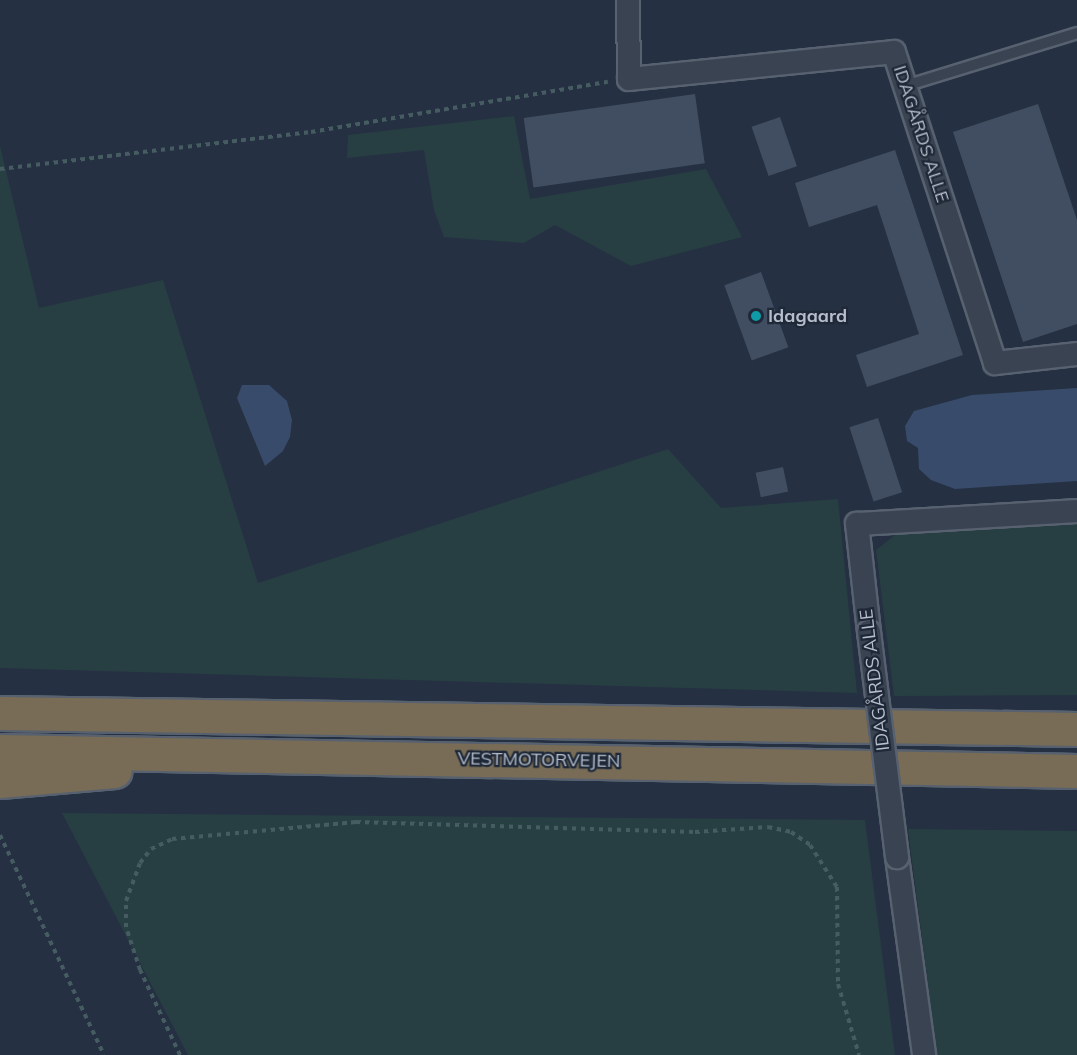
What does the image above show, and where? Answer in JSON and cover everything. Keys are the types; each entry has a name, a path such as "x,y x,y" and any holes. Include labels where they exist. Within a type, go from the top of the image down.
{"highway":[{"path":"0,713 1077,729"},
{"name":"VESTMOTORVEJEN","path":"0,751 318,755 1077,771"},
{"path":"0,781 318,755"}],"street":[{"path":"628,0 629,79"},
{"name":"IDAGÅRDS ALLE","path":"629,79 894,52 995,363 1077,354"},
{"name":"IDAGÅRDS ALLE","path":"924,1055 897,857 857,524 1077,511"}],"lane":[{"path":"906,87 1077,33"}],"path":[{"path":"0,169 311,132 629,79"},
{"path":"180,1055 140,970 126,927 126,901 140,863 151,849 172,839 356,822 695,832 768,827 791,832 810,845 837,887 838,984 859,1055"},
{"path":"0,835 104,1055"}],"green space":[{"path":"514,116 530,199 706,169 742,237 631,266 555,225 524,243 444,237 434,210 424,150 347,158 348,135"},
{"path":"0,146 39,308 163,280 258,583 668,449 721,508 838,499 857,693 0,668"},
{"path":"1077,521 1077,695 894,696 876,550 895,535"},
{"path":"62,813 865,820 895,1055 188,1055"},
{"path":"908,829 1077,831 1077,1055 937,1055"}],"water":[{"path":"242,385 269,385 287,401 292,420 290,437 283,451 265,466 237,398"},
{"path":"1077,388 1077,481 955,489 931,480 919,469 918,448 907,441 905,426 914,411 972,395"}],"building":[{"path":"695,94 705,163 533,187 524,118"},
{"path":"1038,104 1077,220 1077,324 1023,342 953,132"},
{"path":"780,117 797,166 769,176 752,127"},
{"path":"895,150 963,355 867,387 856,355 919,334 877,205 809,227 795,183"},
{"name":"Idagaard","path":"761,272 788,347 752,361 724,285"},
{"path":"878,418 902,492 874,501 849,427"},
{"path":"783,467 788,491 761,497 756,473"}],"place":[{"name":"Idagaard","path":"756,316"}]}
